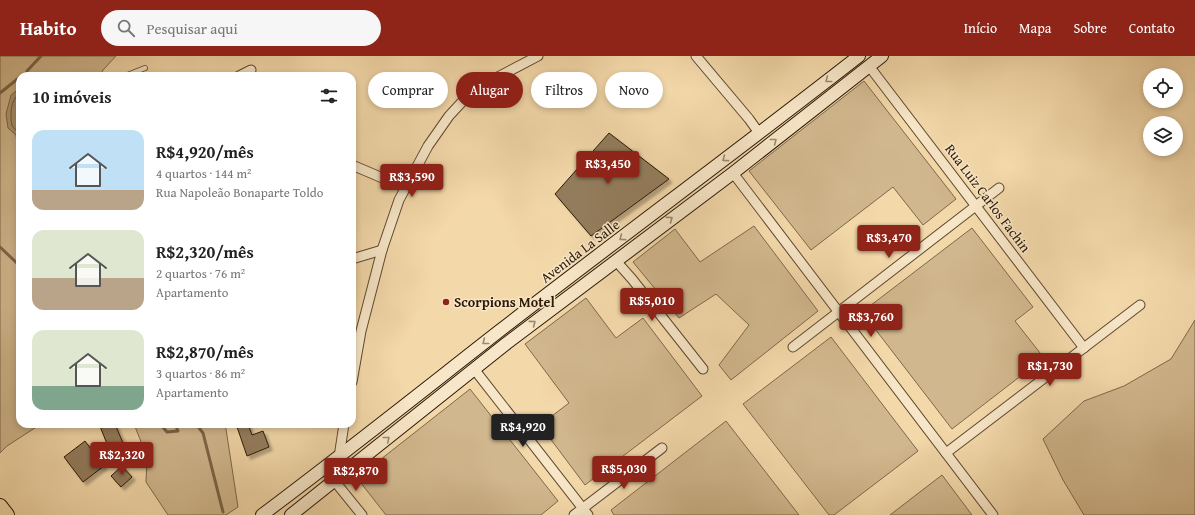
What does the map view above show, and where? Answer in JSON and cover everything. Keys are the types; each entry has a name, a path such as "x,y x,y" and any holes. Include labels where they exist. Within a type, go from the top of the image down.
{"main road":[{"name":"Avenida La Salle","path":"262,515 859,56"},
{"name":"Avenida La Salle","path":"291,515 474,368 733,173 882,56"},
{"path":"677,196 686,207"},
{"path":"499,332 507,343"},
{"path":"0,506 7,515"}],"street":[{"path":"356,362 382,250 399,200 428,146 450,116 473,90 538,56"},
{"path":"696,56 759,133"},
{"name":"Rua Luiz Carlos Fachin","path":"869,66 1084,348"},
{"path":"247,72 251,70"},
{"path":"356,167 406,188"},
{"path":"733,173 994,515"},
{"path":"793,347 999,188"},
{"path":"356,258 382,250"},
{"path":"616,261 632,279 703,370"},
{"path":"946,453 1140,305"},
{"path":"474,368 586,512"},
{"path":"339,457 343,428"},
{"path":"574,515 586,512 662,448"},
{"path":"324,468 362,515"}],"lane":[{"path":"135,72 145,68"}],"shaded area":[{"path":"0,56 116,56 102,72 16,72 16,428 35,428 7,446 0,453"},
{"path":"864,81 956,199 923,225 893,187 811,250 749,171"},
{"path":"754,226 818,311 731,380 719,365 749,325 716,294 679,318 633,262 675,229 700,262"},
{"path":"972,228 1033,307 1015,321 1044,358 952,429 862,312"},
{"path":"586,298 616,338 643,318 702,396 585,485 540,425 569,403 525,344"},
{"path":"1195,320 1195,515 1084,515 1063,480 1043,439 1084,401 1124,386 1171,359"},
{"path":"831,337 918,451 834,515 829,515 743,404"},
{"path":"470,389 558,501 541,515 386,515 357,478"},
{"path":"726,421 799,515 614,515 611,510"},
{"path":"136,428 226,428 238,507 226,515 168,515 146,482 147,457"},
{"path":"942,475 972,515 890,515"}],"water":[{"path":"16,91 16,135 8,128 6,114 11,95"}],"building":[{"path":"609,133 669,179 591,236 555,194"},
{"path":"101,428 117,428 128,455 114,461"},
{"path":"237,428 249,428 252,435 263,431 269,447 247,456"},
{"path":"85,441 104,466 83,482 64,457"},
{"path":"122,466 132,477 121,487 111,476"}],"waterway":[{"path":"27,72 41,56"},
{"path":"0,93 16,80"},
{"path":"0,247 16,262"},
{"path":"164,428 167,432 178,431 177,428"},
{"path":"199,428 203,433 223,512"}],"place":[{"name":"Scorpions Motel","path":"446,302"}]}
